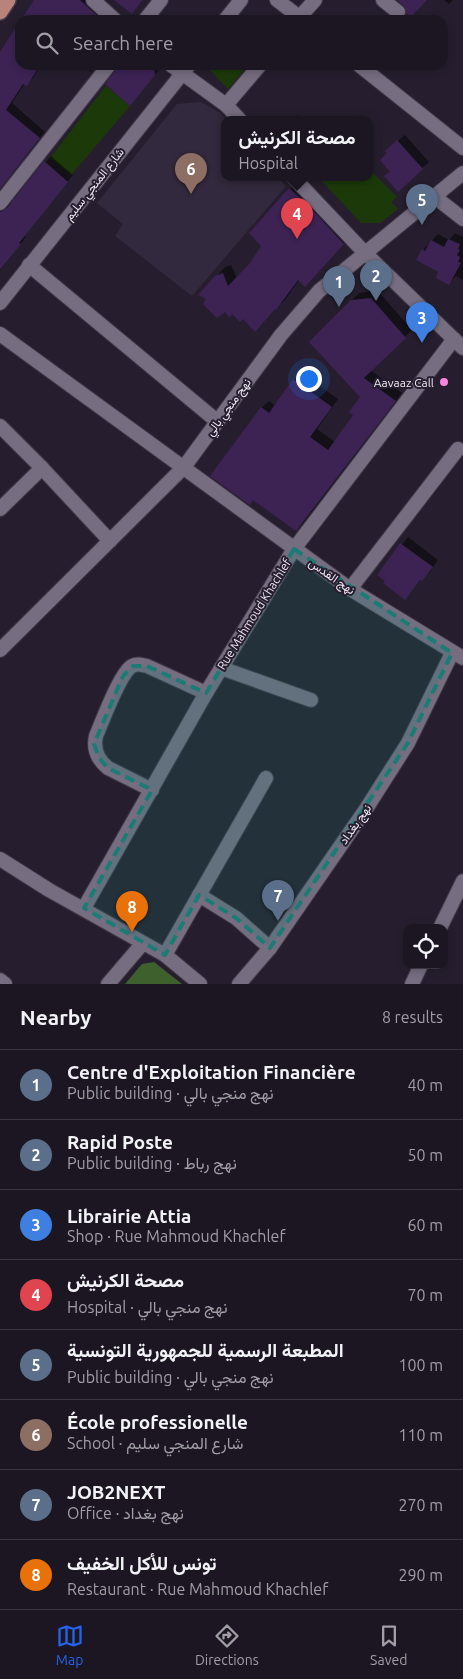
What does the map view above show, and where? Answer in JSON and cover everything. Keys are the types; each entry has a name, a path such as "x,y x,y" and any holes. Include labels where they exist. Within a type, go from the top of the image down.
{"main road":[{"path":"0,12 8,0"}],"street":[{"path":"93,0 110,15"},
{"path":"149,15 161,0"},
{"path":"229,15 241,0"},
{"path":"277,0 295,15"},
{"path":"303,15 315,0"},
{"path":"383,0 398,12"},
{"path":"0,203 105,70"},
{"name":"شارع المنجي سليم","path":"0,303 179,70"},
{"path":"183,70 226,105 236,116"},
{"path":"226,105 256,70"},
{"path":"365,70 463,148"},
{"name":"نهج منجي بالي","path":"0,650 184,467 281,335 319,292 463,173"},
{"path":"297,181 365,253 458,343"},
{"path":"435,197 463,219"},
{"path":"29,265 218,422"},
{"name":"نهج القدس","path":"0,334 350,589 458,656"},
{"name":"Rue Mahmoud Khachlef","path":"84,908 206,693 294,549 458,343"},
{"path":"0,426 110,541"},
{"path":"350,589 458,449"},
{"path":"0,509 42,468"},
{"name":"نهج بغداد","path":"239,984 270,948 366,809 408,743 458,656"},
{"path":"152,790 102,764 94,744 123,676 133,666 139,664 206,693"},
{"path":"221,668 311,700"},
{"path":"164,955 266,778"},
{"path":"0,859 48,890 84,908 164,955 200,984"},
{"path":"442,924 463,881"},
{"path":"199,895 236,918 270,948"},
{"path":"108,984 143,943"},
{"path":"412,984 419,969"},
{"path":"0,980 5,984"}],"highlighted area":[{"path":"294,549 452,653 408,743 270,948 236,918 199,895 165,955 84,908 152,790 108,768 99,758 94,744 123,676 133,666 147,666 206,693"}],"shaded area":[{"path":"201,102 223,116 221,116 221,181 281,181 286,186 192,296 115,236 123,224 97,203 177,104"}],"green space":[{"path":"210,70 244,70 228,89"},
{"path":"106,86 130,106 71,175 50,158"},
{"path":"373,173 397,197 391,202 398,209 380,223 361,223 322,181 373,181"},
{"path":"154,962 182,984 125,984 142,964"}],"building":[{"path":"34,0 80,0 96,15 24,15"},
{"path":"114,0 142,0 132,14"},
{"path":"397,0 427,0 413,15 407,14 404,6"},
{"path":"15,29 15,70 37,70 27,86 23,84 6,110 40,138 0,189 0,52"},
{"path":"116,70 154,70 155,75 130,106 105,84"},
{"path":"397,140 423,169 398,192 384,176 390,172 380,160 387,153 385,151"},
{"path":"44,161 68,182 0,270 0,212 7,208"},
{"path":"289,188 308,205 344,244 305,287 298,280 276,310 255,332 243,319 240,322 232,314 230,318 225,312 217,318 203,304 206,299 198,295 215,276 223,273 228,286 250,263 261,246 249,233"},
{"path":"448,239 460,244 458,249 460,250 457,255 460,257 458,262 461,263 449,285 436,278 438,272 416,260 422,249 425,251 431,240 444,247"},
{"path":"371,298 406,338 364,378 396,401 296,531 253,500 250,505 210,476 261,407 269,413 293,379 332,407 310,437 328,450 353,415 349,412 360,397 309,342 351,300"},
{"path":"400,543 433,567 422,581 420,580 405,600 383,583 385,581 377,575"}],"place":[{"name":"École professionelle","path":"191,194"},
{"name":"المطبعة الرسمية للجمهورية التونسية","path":"422,225"},
{"name":"مصحة الكرنيش","path":"297,239"},
{"name":"Rapid Poste","path":"376,301"},
{"name":"Centre d'Exploitation Financière","path":"339,307"},
{"name":"Librairie Attia","path":"422,343"},
{"name":"Aavaaz Call","path":"444,382"},
{"name":"JOB2NEXT","path":"278,921"},
{"name":"تونس للأكل الخفيف","path":"132,932"}]}
